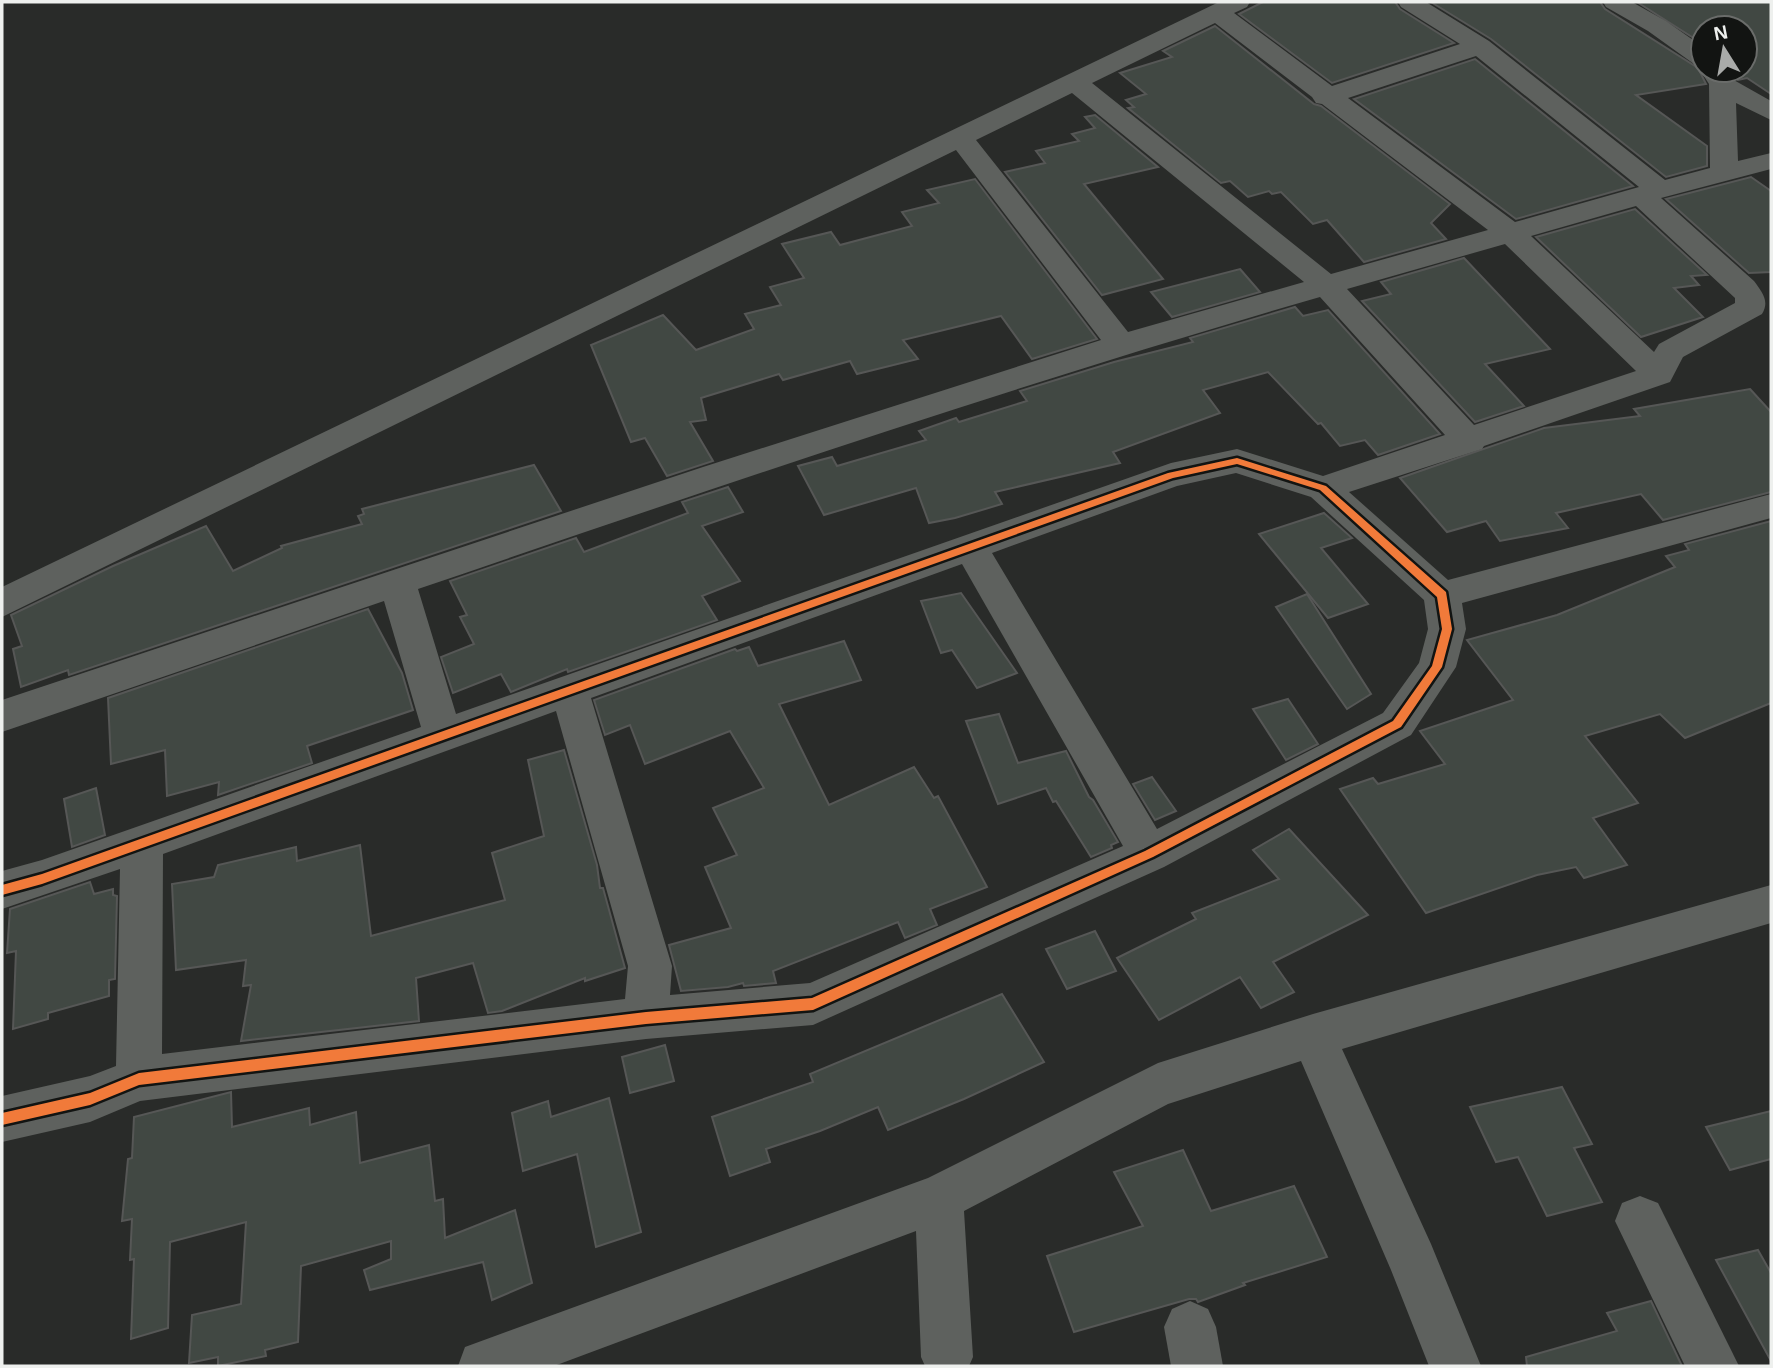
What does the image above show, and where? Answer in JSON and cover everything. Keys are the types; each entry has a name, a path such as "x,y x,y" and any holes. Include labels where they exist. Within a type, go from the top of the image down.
{"street":[{"path":"1323,488 1470,441 1659,375 1670,351 1751,307 1750,297 1650,193 1480,46 1410,2"},
{"path":"1615,2 1657,26 1689,49"},
{"path":"2,603 1227,7 1325,97 1511,233 1659,375"},
{"path":"1325,97 1480,46"},
{"path":"1073,81 1326,285 1470,441"},
{"path":"1718,84 1724,172"},
{"path":"1729,84 1771,112"},
{"path":"959,136 1121,344"},
{"path":"2,716 702,480 1121,344 1724,172 1771,161"},
{"path":"2,890 43,879 1171,475 1237,461 1323,488 1442,595 1447,629 1437,667 1397,724 1149,854 813,1004 646,1018 139,1079 90,1099 2,1119"},
{"path":"1442,595 1771,506"},
{"path":"970,547 1149,854"},
{"path":"397,582 443,735"},
{"path":"569,690 650,966 646,1018"},
{"path":"139,1079 142,843"},
{"path":"484,1366 939,1198 1158,1085 1312,1037 1771,904"},
{"path":"1312,1037 1413,1262 1455,1366"},
{"path":"939,1198 947,1357"},
{"path":"1640,1221 1713,1366"}],"building":[{"path":"1263,2 1395,2 1400,9 1454,43 1332,83 1239,14"},
{"path":"1431,2 1600,2 1605,9 1689,62 1689,84 1706,84 1636,95 1707,146 1707,166 1666,177 1491,39"},
{"path":"1637,2 1771,2 1771,94 1756,84 1759,84 1759,14 1689,14 1689,35"},
{"path":"1215,26 1314,104 1321,106 1450,204 1431,223 1446,239 1364,262 1327,220 1313,224 1281,192 1272,194 1269,191 1248,197 1230,181 1221,183 1128,108 1134,107 1126,100 1146,94 1120,73 1172,57 1163,51"},
{"path":"1475,59 1633,186 1516,219 1354,99"},
{"path":"1095,115 1158,167 1084,184 1163,279 1102,295 1005,172 1045,163 1036,151 1079,141 1072,134 1095,128 1085,117"},
{"path":"1751,177 1771,191 1771,272 1749,273 1666,199"},
{"path":"975,179 1097,339 1032,359 1001,316 903,340 918,359 857,374 850,361 783,380 779,374 701,398 706,420 690,422 713,461 667,476 645,438 631,442 591,345 663,315 696,350 754,329 745,314 781,305 770,287 804,278 782,244 831,232 840,245 912,226 902,212 939,203 927,190"},
{"path":"1635,209 1707,275 1691,276 1699,285 1674,288 1703,317 1641,337 1536,237"},
{"path":"1464,258 1550,349 1485,364 1524,406 1475,422 1362,301 1391,294 1381,282"},
{"path":"1240,269 1260,292 1172,317 1151,292"},
{"path":"1295,307 1303,316 1328,310 1440,434 1378,455 1365,440 1340,446 1321,423 1318,424 1268,372 1203,390 1220,413 1113,452 1120,463 995,492 1002,504 955,518 929,523 916,488 824,515 798,466 832,457 837,466 926,440 919,431 956,418 959,422 1027,401 1020,391 1114,362 1193,342 1190,338"},
{"path":"1750,389 1771,412 1771,492 1663,520 1641,494 1556,513 1568,528 1500,541 1486,521 1447,532 1400,478 1544,428 1640,416 1634,409"},
{"path":"534,465 561,511 69,675 68,670 21,687 13,649 22,646 11,615 113,566 206,526 233,571 282,548 281,546 362,524 358,516 364,514 362,509"},
{"path":"728,487 743,512 702,526 740,581 702,596 717,620 568,672 567,669 511,692 501,674 453,693 441,657 474,644 460,617 467,615 450,581 576,538 584,552 688,513 682,502"},
{"path":"1324,513 1352,538 1321,548 1368,604 1328,618 1259,534"},
{"path":"1771,521 1771,703 1685,738 1660,714 1585,736 1638,803 1593,818 1627,865 1584,878 1576,867 1537,875 1426,913 1340,789 1373,778 1378,784 1445,764 1420,731 1513,700 1467,640 1557,615 1675,567 1666,556 1689,550 1685,544"},
{"path":"961,593 1017,673 977,688 952,650 941,653 921,601"},
{"path":"1307,594 1371,694 1347,709 1276,607"},
{"path":"368,609 402,673 413,710 307,746 312,763 218,795 219,782 167,796 165,750 111,764 108,698"},
{"path":"844,641 861,680 779,704 829,805 914,767 934,798 938,796 987,887 930,909 937,925 905,938 898,922 773,971 776,983 744,986 743,983 681,991 669,945 731,928 705,867 737,855 713,808 764,788 730,731 645,764 630,725 605,735 594,700 735,649 737,651 749,647 758,666"},
{"path":"1288,699 1318,744 1286,760 1253,709"},
{"path":"999,714 1018,763 1066,751 1089,797 1118,842 1111,845 1112,848 1091,857 1046,788 998,804 966,721"},
{"path":"564,750 597,865 600,888 603,888 625,968 585,981 585,978 502,1011 488,1013 473,963 416,978 419,1021 241,1041 251,985 243,986 246,960 176,970 172,884 214,877 218,865 296,847 297,861 360,845 371,936 505,900 492,853 544,836 528,760"},
{"path":"1152,777 1176,811 1155,820 1133,784"},
{"path":"96,788 105,835 72,847 64,799"},
{"path":"1289,829 1368,915 1273,962 1294,992 1261,1008 1240,977 1159,1020 1117,958 1196,919 1192,913 1279,879 1253,850"},
{"path":"90,882 94,894 113,889 113,895 117,896 115,979 109,980 109,996 48,1013 48,1019 13,1029 16,951 7,953 10,909"},
{"path":"1095,931 1116,971 1067,989 1046,949"},
{"path":"1002,994 1044,1062 888,1130 878,1107 820,1131 766,1149 770,1162 730,1176 712,1117 813,1082 810,1074"},
{"path":"665,1045 674,1081 630,1093 622,1057"},
{"path":"1562,1087 1592,1144 1574,1148 1602,1202 1547,1216 1518,1157 1496,1162 1470,1107"},
{"path":"231,1092 232,1127 309,1108 310,1125 356,1112 360,1163 429,1145 435,1201 443,1199 445,1238 515,1210 532,1283 492,1300 483,1262 370,1290 364,1270 391,1259 391,1241 301,1266 298,1342 265,1350 266,1356 218,1366 218,1357 189,1363 192,1315 241,1304 246,1222 170,1242 168,1328 131,1339 134,1259 130,1260 132,1219 122,1221 128,1159 132,1158 134,1117"},
{"path":"609,1098 641,1232 596,1247 577,1154 523,1171 512,1113 548,1101 551,1117"},
{"path":"1771,1111 1771,1159 1730,1170 1706,1127"},
{"path":"1183,1150 1211,1211 1294,1186 1327,1257 1243,1283 1245,1285 1198,1302 1196,1299 1189,1299 1074,1332 1047,1256 1143,1226 1114,1172"},
{"path":"1758,1250 1771,1273 1771,1361 1716,1260"},
{"path":"1651,1301 1682,1366 1527,1366 1526,1357 1617,1331 1607,1313"}],"cycle path":[{"path":"2,890 42,879 1171,475 1237,461 1323,488 1442,595 1447,629 1437,667 1397,724 1149,854 813,1004 646,1018 139,1079 90,1099 2,1119"}]}
